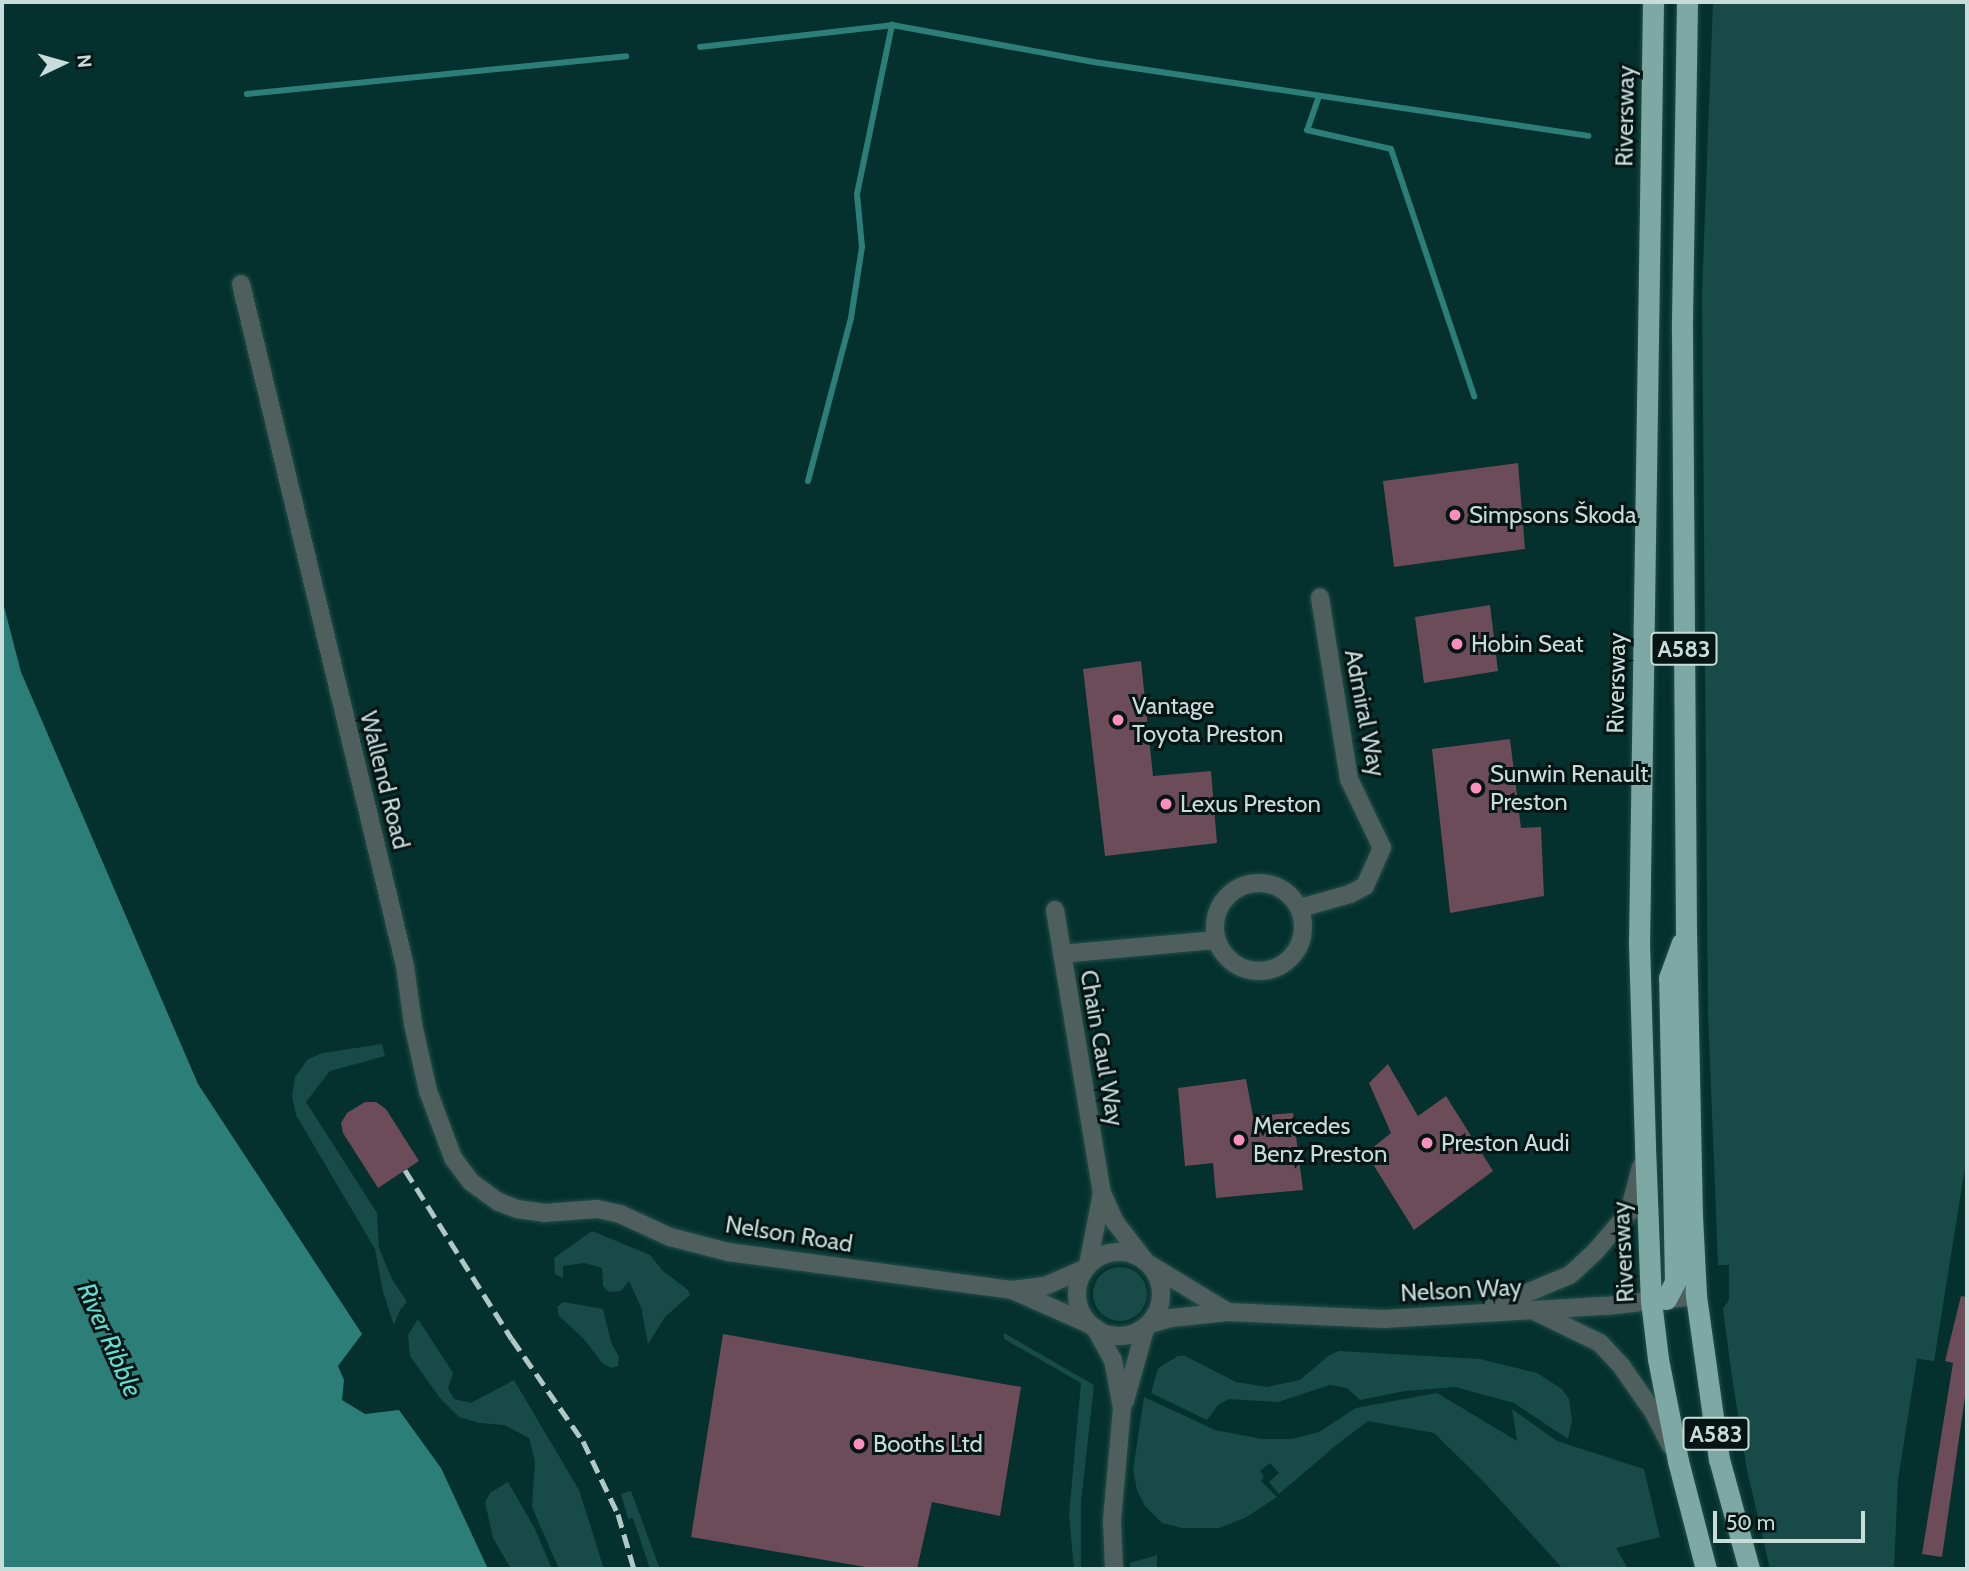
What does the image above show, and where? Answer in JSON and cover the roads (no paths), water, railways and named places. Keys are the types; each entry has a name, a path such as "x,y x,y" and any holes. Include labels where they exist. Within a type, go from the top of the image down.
{"highway":[{"name":"Riversway","path":"1653,2 1639,943 1645,1147 1662,1382 1678,1461 1706,1569"},
{"name":"A583","path":"1687,2 1682,330 1686,931 1692,1216 1696,1296 1719,1459 1749,1569"},
{"name":"A583","path":"1658,1300 1675,1282 1669,978 1686,931"}],"street":[{"name":"Wallend Road","path":"241,284 405,966 413,1024 428,1090 453,1158 471,1182 499,1202 517,1209 544,1213 565,1210"},
{"name":"Admiral Way","path":"1300,908 1350,894 1365,886 1382,848 1349,779 1320,597"},
{"path":"1264,882 1284,890 1300,908 1303,925 1298,948 1289,960 1274,968 1259,971 1244,969 1231,962 1216,940 1217,912 1224,898 1248,883 1264,882"},
{"name":"Chain Caul Way","path":"1055,910 1102,1193 1115,1222 1147,1262"},
{"path":"1062,954 1216,940"},
{"path":"1480,1312 1549,1286 1570,1275 1595,1252 1629,1212 1645,1147"},
{"name":"Chain Caul Way","path":"1087,1266 1102,1193"},
{"name":"Nelson Road","path":"565,1210 597,1209 620,1214 670,1237 728,1252 1011,1290 1045,1286 1087,1266"},
{"path":"1114,1569 1112,1521 1122,1408 1147,1326 1156,1314 1161,1288 1147,1262 1135,1255 1110,1253 1087,1266 1080,1278 1078,1302 1113,1360 1122,1408"},
{"name":"Nelson Way","path":"1147,1262 1228,1311"},
{"name":"Nelson Road","path":"1011,1290 1092,1326"},
{"name":"Nelson Way","path":"1147,1326 1178,1317 1228,1311 1384,1319 1696,1296"},
{"path":"1533,1310 1600,1343 1622,1367 1654,1413 1678,1461"},
{"path":"1092,1326 1107,1334 1120,1336 1147,1326"}],"water":[{"name":"River Ribble","path":"2,599 21,672 198,1084 362,1334 338,1366 344,1380 342,1400 365,1414 399,1410 441,1468 488,1569 2,1569"}],"waterway":[{"path":"700,47 892,25 1094,62 1588,136"},
{"path":"808,481 851,318 862,247 857,194 892,25"},
{"path":"247,94 626,56"},
{"path":"1319,96 1307,130 1391,149 1474,396"}],"railway":[{"path":"405,1170 512,1339 583,1441 618,1514 634,1569"}],"place":[{"name":"Simpsons Škoda","path":"1455,515"},
{"name":"Hobin Seat","path":"1457,644"},
{"name":"Vantage Toyota Preston","path":"1118,720"},
{"name":"Sunwin Renault Preston","path":"1476,788"},
{"name":"Lexus Preston","path":"1166,804"},
{"name":"Mercedes Benz Preston","path":"1239,1140"},
{"name":"Preston Audi","path":"1427,1143"},
{"name":"Booths Ltd","path":"859,1444"}]}
